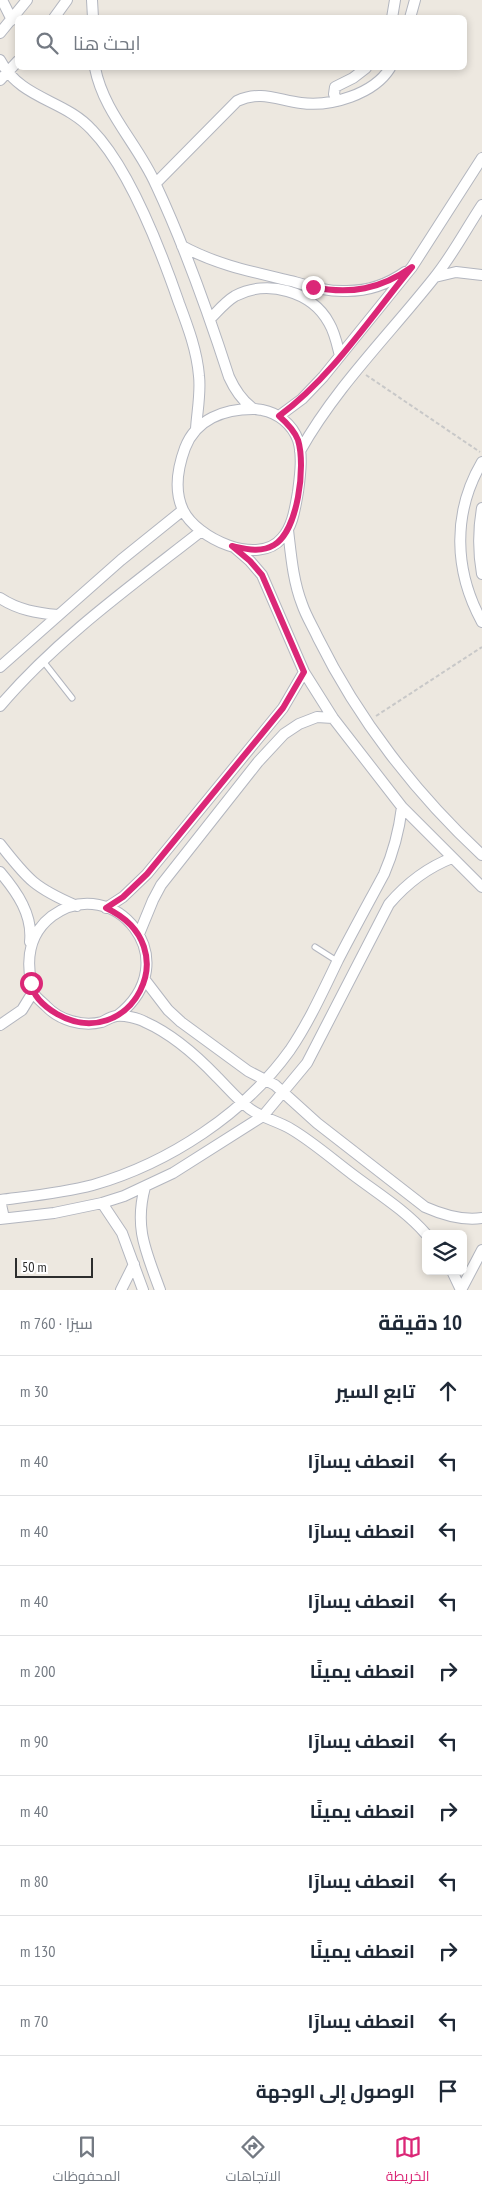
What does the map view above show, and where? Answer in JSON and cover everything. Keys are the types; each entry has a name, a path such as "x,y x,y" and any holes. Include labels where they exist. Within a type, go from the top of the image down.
{"street":[{"path":"2,0 12,20"},
{"path":"16,15 28,0"},
{"path":"56,15 67,0"},
{"path":"92,0 93,15"},
{"path":"392,15 395,0"},
{"path":"411,15 415,0"},
{"path":"0,33 15,16"},
{"path":"0,60 4,76 71,112 92,129 114,158 167,268 193,341 200,378 196,429 181,458 178,475 178,491 183,510 200,532 232,546 261,550 272,547 282,540 288,530 296,504 301,463 300,451 293,431 279,416 270,412 252,409 228,411 216,416 196,429"},
{"path":"4,76 15,64"},
{"path":"96,70 105,101 156,183 210,319 234,388 252,409"},
{"path":"337,101 334,94 335,87 353,78 363,70"},
{"path":"156,183 237,101 248,96 262,95 302,103 317,104 337,101 374,84 388,70"},
{"path":"279,416 302,399 340,356 412,267 482,158"},
{"path":"300,451 326,408 435,277 482,205"},
{"path":"182,246 205,259 230,267 330,290 365,289 397,277 412,267"},
{"path":"435,277 456,272 482,275"},
{"path":"210,319 222,306 236,296 252,290 270,288 287,291 304,297 318,308 329,322 336,338 340,356"},
{"path":"482,462 470,486 463,510 460,534 460,559 465,584 482,622"},
{"path":"482,508 478,538 482,574"},
{"path":"0,667 58,615 183,510"},
{"path":"288,530 295,581 302,605 330,661 368,722 419,790 482,855"},
{"path":"0,706 42,661 200,532"},
{"path":"232,546 250,561 262,575 304,672 333,718 402,807 482,887"},
{"path":"0,598 8,604 32,612 58,615"},
{"path":"106,908 123,897 147,874 283,708 304,672"},
{"path":"139,934 152,900 161,885 258,762 284,734 299,724 317,717 333,718"},
{"path":"402,807 394,852 308,1022 288,1052 243,1103 187,1143 157,1160 126,1174 93,1185 48,1195 0,1200 2,1218 54,1213 102,1203 145,1187 187,1164 263,1116 307,1063 389,904 424,872 452,858"},
{"path":"0,844 23,874 35,885 49,894 76,906"},
{"path":"0,872 21,899 28,915 32,931 28,966 33,992 50,1010 66,1019 83,1023 100,1022 117,1016 129,1006 139,994 145,980 147,964 145,949 139,934 119,914 106,908 92,905 76,906 64,910 42,926 34,937 30,950"},
{"path":"145,980 168,1010 181,1022 232,1060 283,1092 317,1123 425,1207 442,1214 460,1218 482,1218"},
{"path":"0,1025 22,1010 33,992"},
{"path":"117,1016 139,1019 157,1027 173,1038 243,1103 304,1138 398,1208 422,1230"},
{"path":"145,1187 140,1206 139,1225 160,1290"},
{"path":"102,1203 122,1233 143,1290"},
{"path":"461,1290 482,1250"},
{"path":"121,1290 134,1264"},
{"path":"454,1275 461,1290"}],"lane":[{"path":"42,661 72,698"},
{"path":"315,947 338,961"}],"path":[{"path":"357,370 482,453"},
{"path":"368,722 482,647"}],"route":[{"path":"31,983 33,992 50,1010 66,1019 83,1023 100,1022 117,1016 129,1006 139,994 145,980 147,964 145,949 139,934 130,923 119,914 106,908 123,897 147,874 283,708 304,672 262,575 250,561 232,546 249,550 261,550 272,547 282,540 288,530 296,504 301,463 298,440 287,423 279,416 302,399 412,267 382,285 365,289 348,291 313,287"}]}
